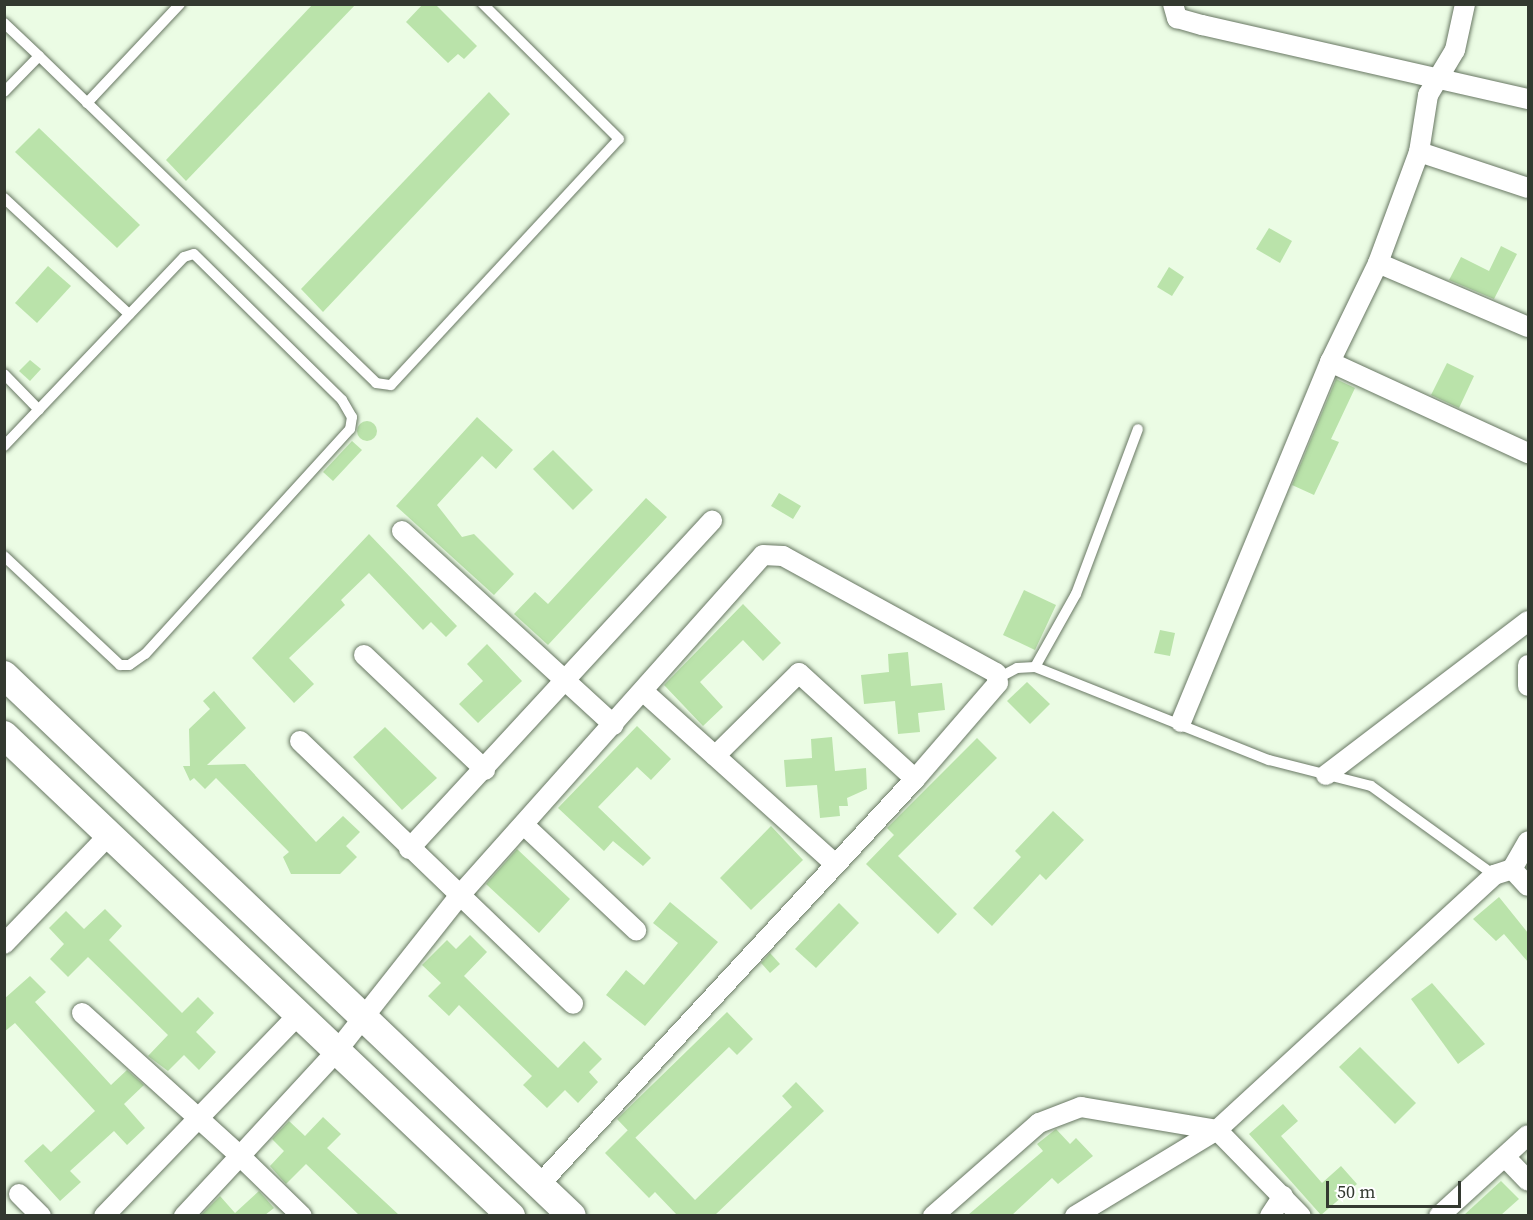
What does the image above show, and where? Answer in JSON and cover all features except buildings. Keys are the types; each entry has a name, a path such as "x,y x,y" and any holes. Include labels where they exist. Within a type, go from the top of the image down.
{"street":[{"path":"1173,4 1177,18 1202,25 1528,99"},
{"path":"1181,722 1330,362 1378,262 1419,152 1428,95 1455,50 1465,4"},
{"path":"1419,152 1528,188"},
{"path":"1378,262 1528,327"},
{"path":"1330,362 1528,453"},
{"path":"409,849 568,682 712,521"},
{"path":"402,531 614,725"},
{"path":"184,1215 336,1052 460,895 644,692 752,564 771,553 1000,677 915,779 834,863 540,1184"},
{"path":"1326,776 1528,621"},
{"path":"364,655 485,770"},
{"path":"1528,665 1528,686"},
{"path":"715,756 799,673 915,779"},
{"path":"5,676 572,1215"},
{"path":"644,692 834,863"},
{"path":"4,735 336,1052 511,1215"},
{"path":"300,741 409,849 573,1004"},
{"path":"524,825 636,930"},
{"path":"4,944 109,835"},
{"path":"1075,1215 1217,1130 1503,872 1528,841"},
{"path":"1503,872 1528,886"},
{"path":"82,1013 302,1215"},
{"path":"104,1215 298,1015"},
{"path":"933,1215 1060,1112 1118,1110 1217,1130 1301,1215"},
{"path":"1439,1215 1528,1135"},
{"path":"1505,1157 1528,1182"},
{"path":"1097,1215 1120,1186"},
{"path":"19,1194 41,1215"},
{"path":"1270,1215 1283,1196"}],"lane":[{"path":"87,103 180,4"},
{"path":"4,23 376,383 391,386 619,139 483,4"},
{"path":"4,92 39,56"},
{"path":"4,198 129,314"},
{"path":"4,446 184,257 200,257 342,400 352,417 350,429 145,654 129,665 120,664 4,556"},
{"path":"4,374 39,410"},
{"path":"1035,667 1090,562 1138,429"},
{"path":"1000,677 1017,668 1035,667 1181,722 1269,760 1371,786 1503,872"}]}
